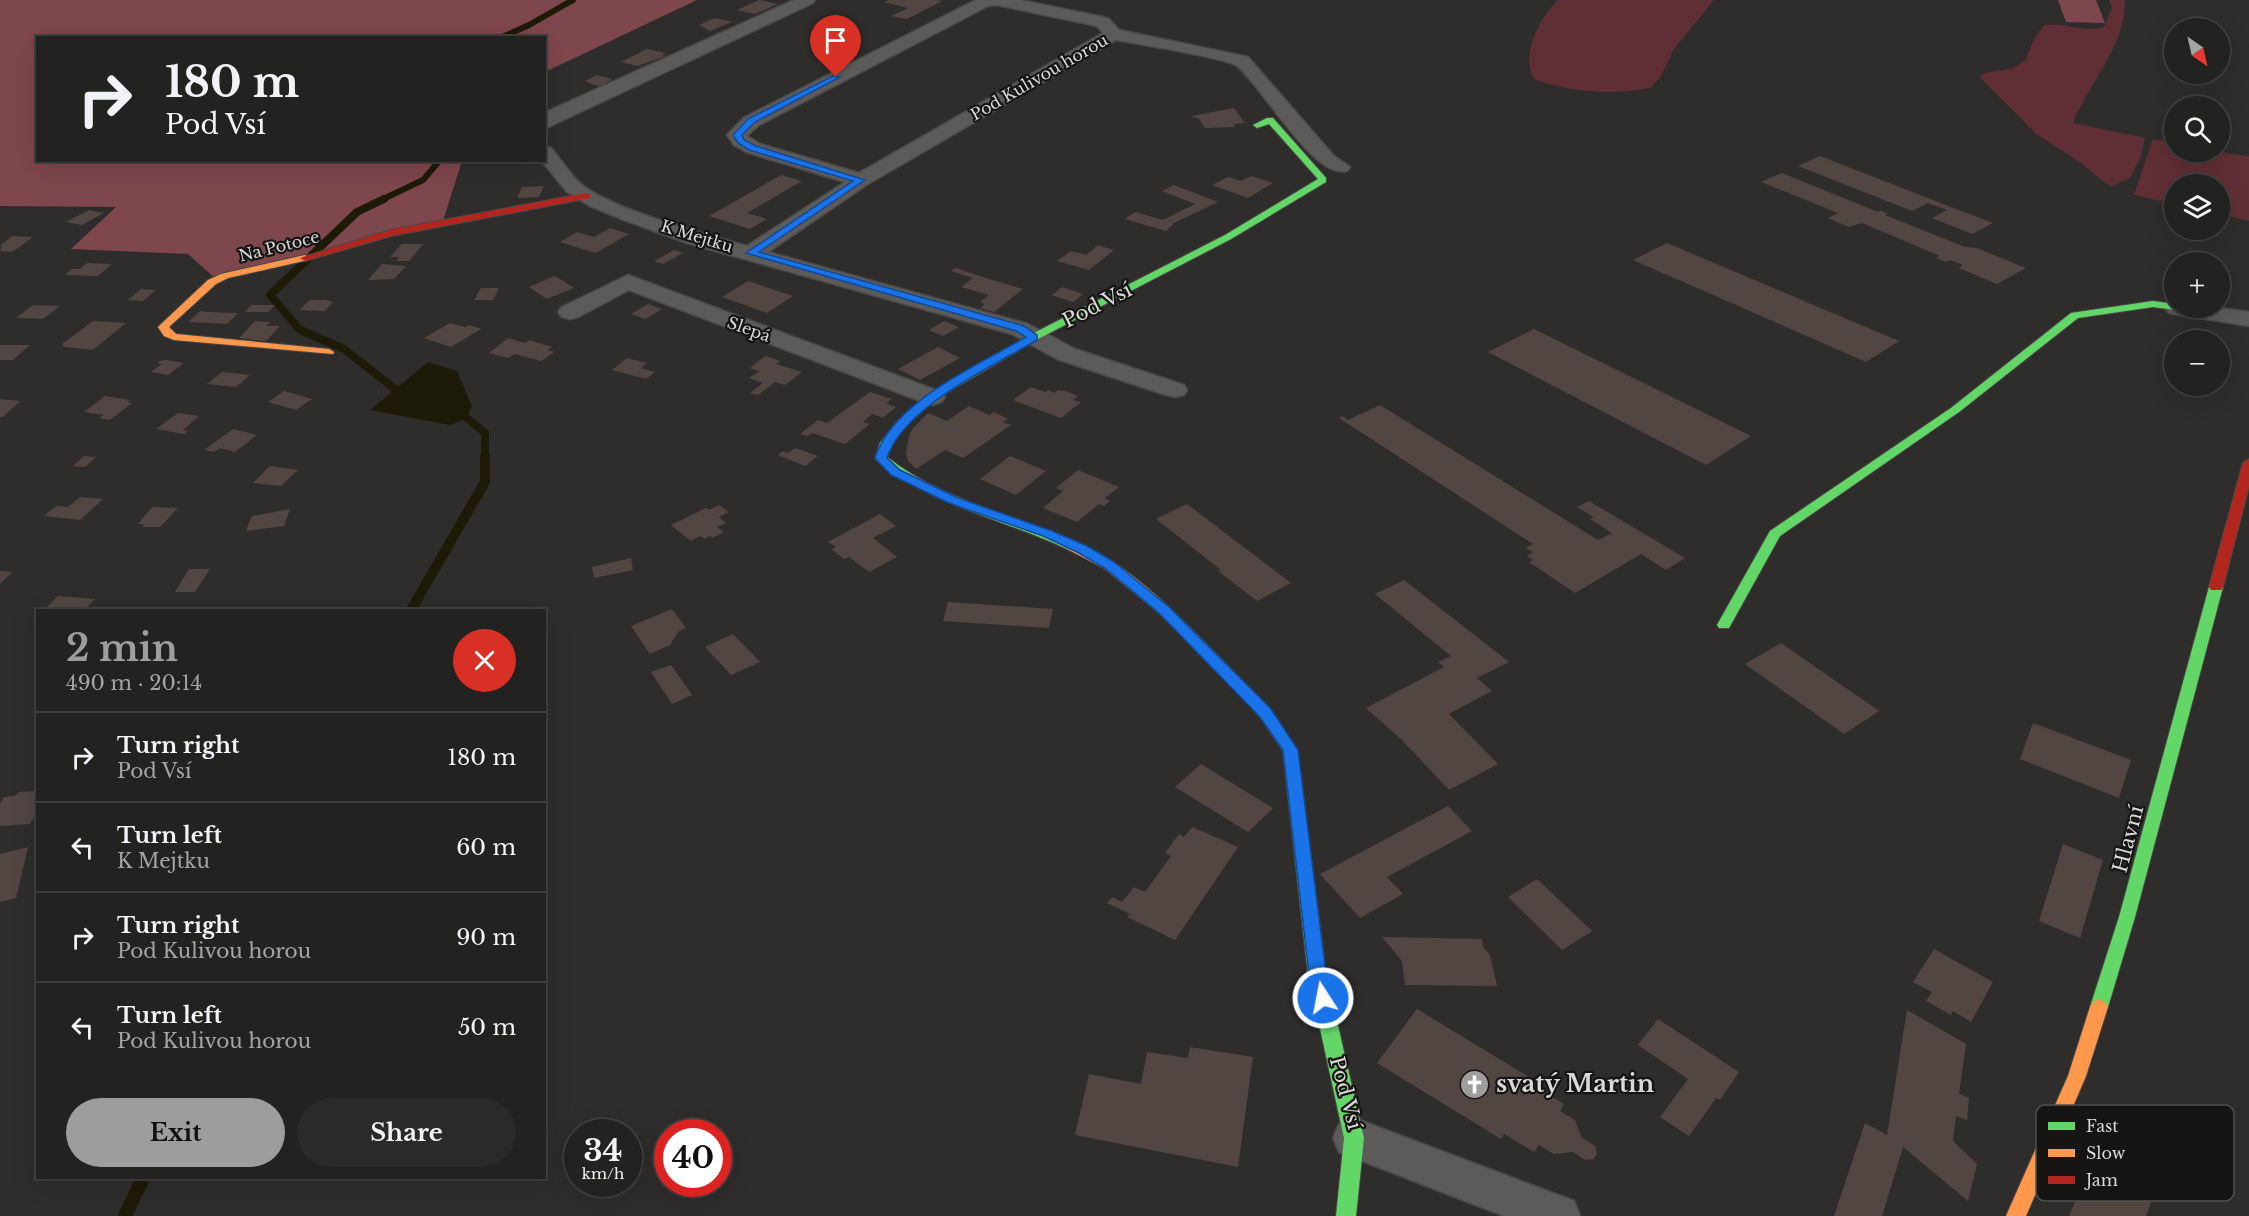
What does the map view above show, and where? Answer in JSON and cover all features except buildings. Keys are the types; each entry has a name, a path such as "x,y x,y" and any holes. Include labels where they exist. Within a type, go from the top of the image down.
{"street":[{"path":"546,122 555,115 807,0"},
{"name":"Pod Kulivou horou","path":"751,253 861,180 1113,34 1103,22 997,0 984,2 752,121 737,135 741,141 753,148 861,180"},
{"path":"1113,34 1242,61 1327,160 1341,167"},
{"name":"Pod Vsí","path":"1257,125 1270,120 1323,180 1228,237 1034,337 932,397 900,425 886,443 881,458 896,472 953,500 1048,534 1110,565 1164,610 1265,713 1290,750 1317,974 1354,1138 1558,1216"},
{"name":"K Mejtku","path":"546,154 575,188 587,196 695,238 1020,328 1066,354 1175,390"},
{"name":"Na Potoce","path":"328,352 174,338 164,327 165,323 212,282 225,276 308,257 390,233 587,196"},
{"name":"Slepá","path":"570,312 628,282 932,397"},
{"path":"1724,625 1775,534 1954,410 2075,315 2153,304 2164,305"},
{"path":"2230,316 2249,319"},
{"name":"Hlavní","path":"2064,1105 2077,1076 2127,917 2249,463"},
{"path":"1346,1216 1354,1138"},
{"name":"Hlavní","path":"2016,1216 2036,1170"}],"shaded area":[{"path":"0,0 697,0 546,72 546,36 36,36 36,162 462,162 443,221 216,279 188,254 71,249 116,207 0,206"},
{"path":"1558,0 1714,0 1674,49 1661,76 1652,87 1608,92 1576,90 1534,79 1529,59 1534,37 1545,16"},
{"path":"2058,0 2096,0 2105,23 2066,22"},
{"path":"2109,0 2125,0 2120,33 2073,123 2145,138 2141,156 2130,178 2112,186 2035,133 1980,77 1985,73 2011,69 2025,61 2034,39 2044,25 2089,29 2104,27 2112,7"},
{"path":"2153,139 2164,141 2164,162 2230,162 2230,154 2249,156 2249,221 2230,216 2230,174 2164,174 2164,202 2134,195"},
{"path":"428,362 457,371 472,406 466,419 450,425 370,410"}],"waterway":[{"path":"504,36 573,0"},
{"path":"381,200 423,180 438,162"},
{"path":"384,199 357,212 270,295 300,330 344,349 395,389 407,392"},
{"path":"412,609 485,482 485,433 457,410"},
{"path":"125,1216 143,1179"}],"traffic: fast":[{"path":"1072,546 924,487 901,474 881,458 886,443 900,425 932,397 1034,337 1228,237 1323,180 1270,120 1257,125"},
{"path":"1724,625 1775,534 1955,410 2075,315 2153,304 2164,306"},
{"path":"2099,1007 2127,917 2216,587"},
{"path":"1232,678 1265,713 1290,750 1317,974 1354,1138 1346,1216"}],"traffic: slow":[{"path":"305,258 225,276 212,282 163,327 168,334 174,337 329,352"},
{"path":"1072,546 1109,565 1164,610 1232,678"},
{"path":"2064,1105 2077,1076 2099,1007"},
{"path":"2016,1216 2036,1170"}],"traffic: jam":[{"path":"305,258 390,233 587,196"},
{"path":"2216,587 2249,463"}],"place":[{"name":"svatý Martin","path":"1475,1084"}],"route":[{"path":"836,77 752,121 744,126 737,135 741,141 753,148 861,180 751,253 823,275 1020,328 1034,337 932,397 900,425 886,443 881,458 896,472 953,500 1048,534 1110,565 1164,610 1265,713 1290,750 1317,974 1323,998"}]}
